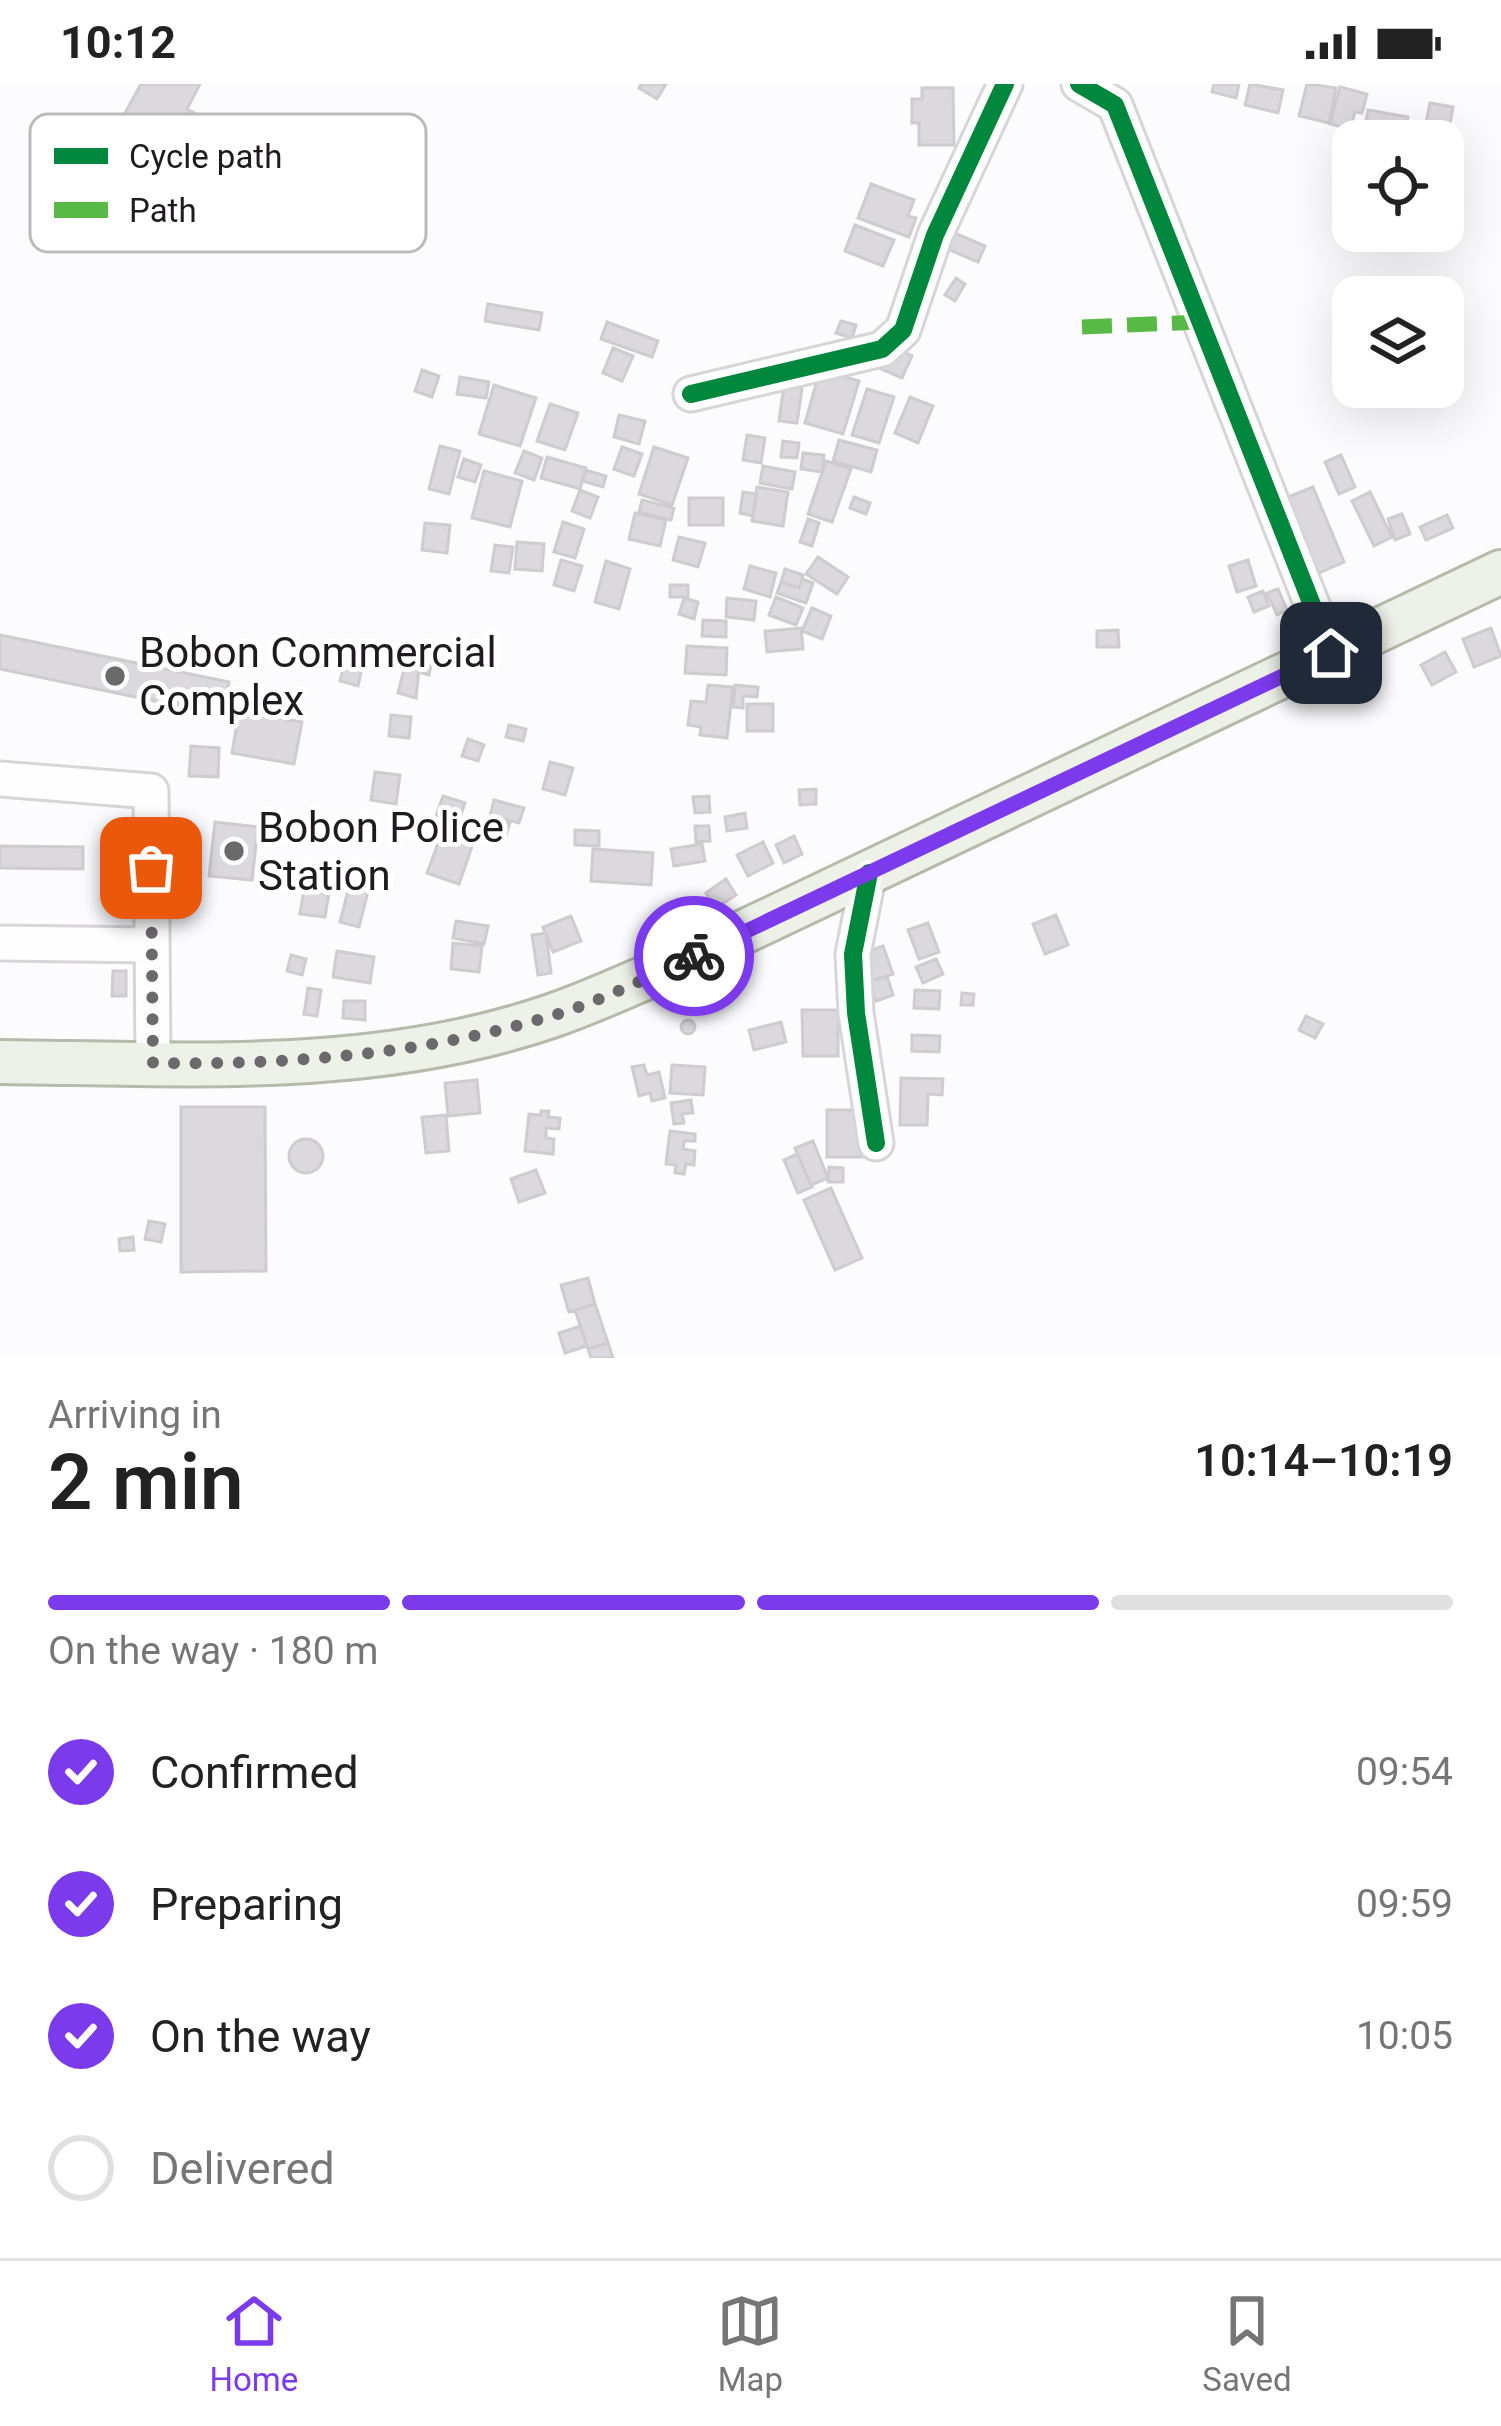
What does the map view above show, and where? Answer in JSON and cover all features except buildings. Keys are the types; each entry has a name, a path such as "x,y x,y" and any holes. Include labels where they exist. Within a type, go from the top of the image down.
{"main road":[{"path":"0,1062 338,1059 435,1045 552,1016 672,966 1501,572"}],"street":[{"path":"692,394 882,349 903,330 935,235 1005,84"},
{"path":"1079,84 1115,105 1331,653"},
{"path":"0,779 151,791 153,1063"},
{"path":"869,873 853,954 856,1013 876,1143"},
{"path":"0,944 152,946"}],"marked path":[{"path":"1082,327 1200,322"}],"cycle path":[{"path":"691,394 882,349 903,330 935,235 1005,84"},
{"path":"1079,84 1115,105 1331,653"},
{"path":"869,873 853,954 856,1013 876,1143"}],"way so far":[{"path":"151,868 153,1063 338,1059 435,1045 552,1016 694,956"}],"place":[{"name":"Bobon Commercial Complex","path":"115,676"},
{"name":"Bobon Police Station","path":"234,851"}],"route":[{"path":"694,956 1331,653"}]}
